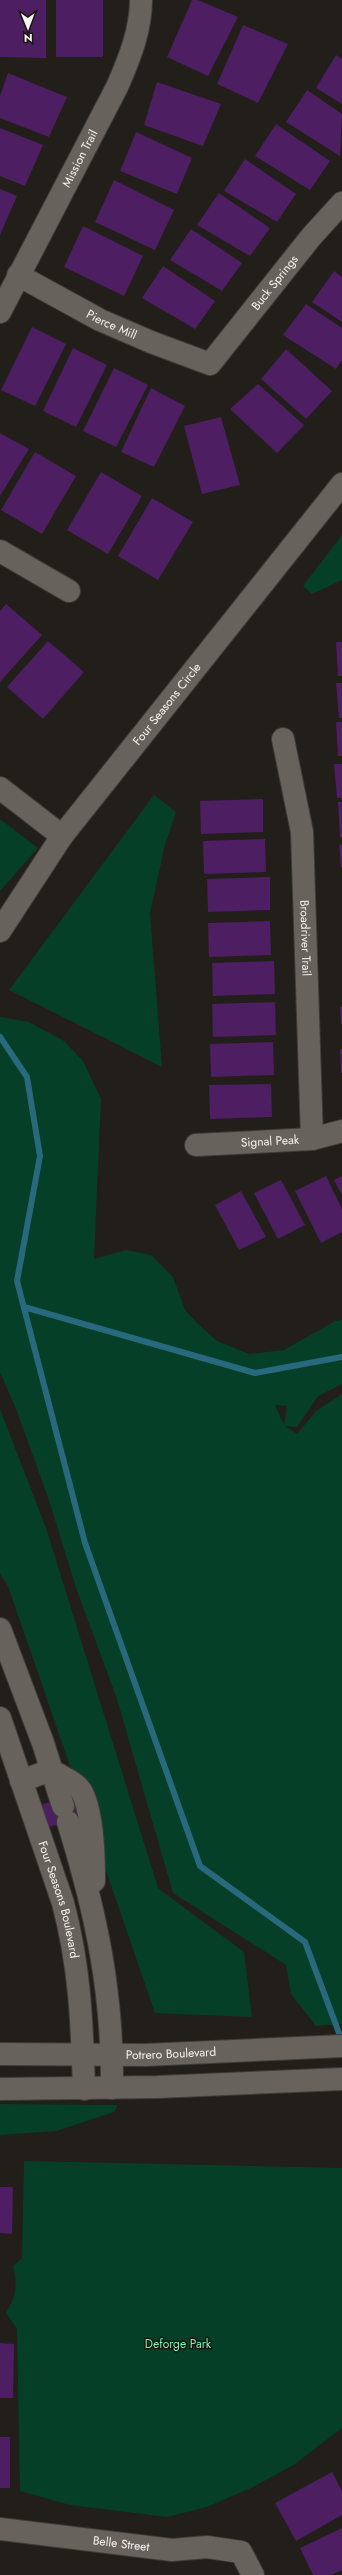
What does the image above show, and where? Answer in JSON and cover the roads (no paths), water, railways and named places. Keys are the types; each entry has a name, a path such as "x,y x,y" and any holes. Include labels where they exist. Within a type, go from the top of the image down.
{"street":[{"name":"Mission Trail","path":"0,312 18,275 118,87 129,61 141,12 142,0"},
{"name":"Buck Springs","path":"210,364 311,238 342,203"},
{"name":"Pierce Mill","path":"18,275 100,320 151,342 210,364"},
{"name":"Four Seasons Circle","path":"0,931 62,836 342,484"},
{"path":"0,551 69,591"},
{"name":"Broadriver Trail","path":"283,739 302,832 312,1139"},
{"path":"0,788 62,836"},
{"name":"Signal Peak","path":"196,1145 312,1139 342,1131"},
{"path":"0,1629 66,1814 94,1912 108,1990 112,2054 112,2088"},
{"name":"Four Seasons Boulevard","path":"0,1718 63,1903 76,1960 80,1989 84,2089"},
{"path":"21,1782 51,1770"},
{"path":"51,1770 79,1788 87,1811 93,1846 94,1912"},
{"path":"52,1871 80,1861"},
{"name":"Potrero Boulevard","path":"0,2054 112,2054 342,2046"},
{"path":"0,2089 84,2089 333,2080"},
{"name":"Belle Street","path":"0,2529 172,2550 206,2547 241,2552 253,2575"}],"waterway":[{"path":"0,1037 27,1077 40,1156 17,1281 85,1543 200,1866 305,1942 342,2041"},
{"path":"24,1307 255,1373 342,1357"}],"park label":[{"name":"Deforge Park","path":"178,2344"}]}
